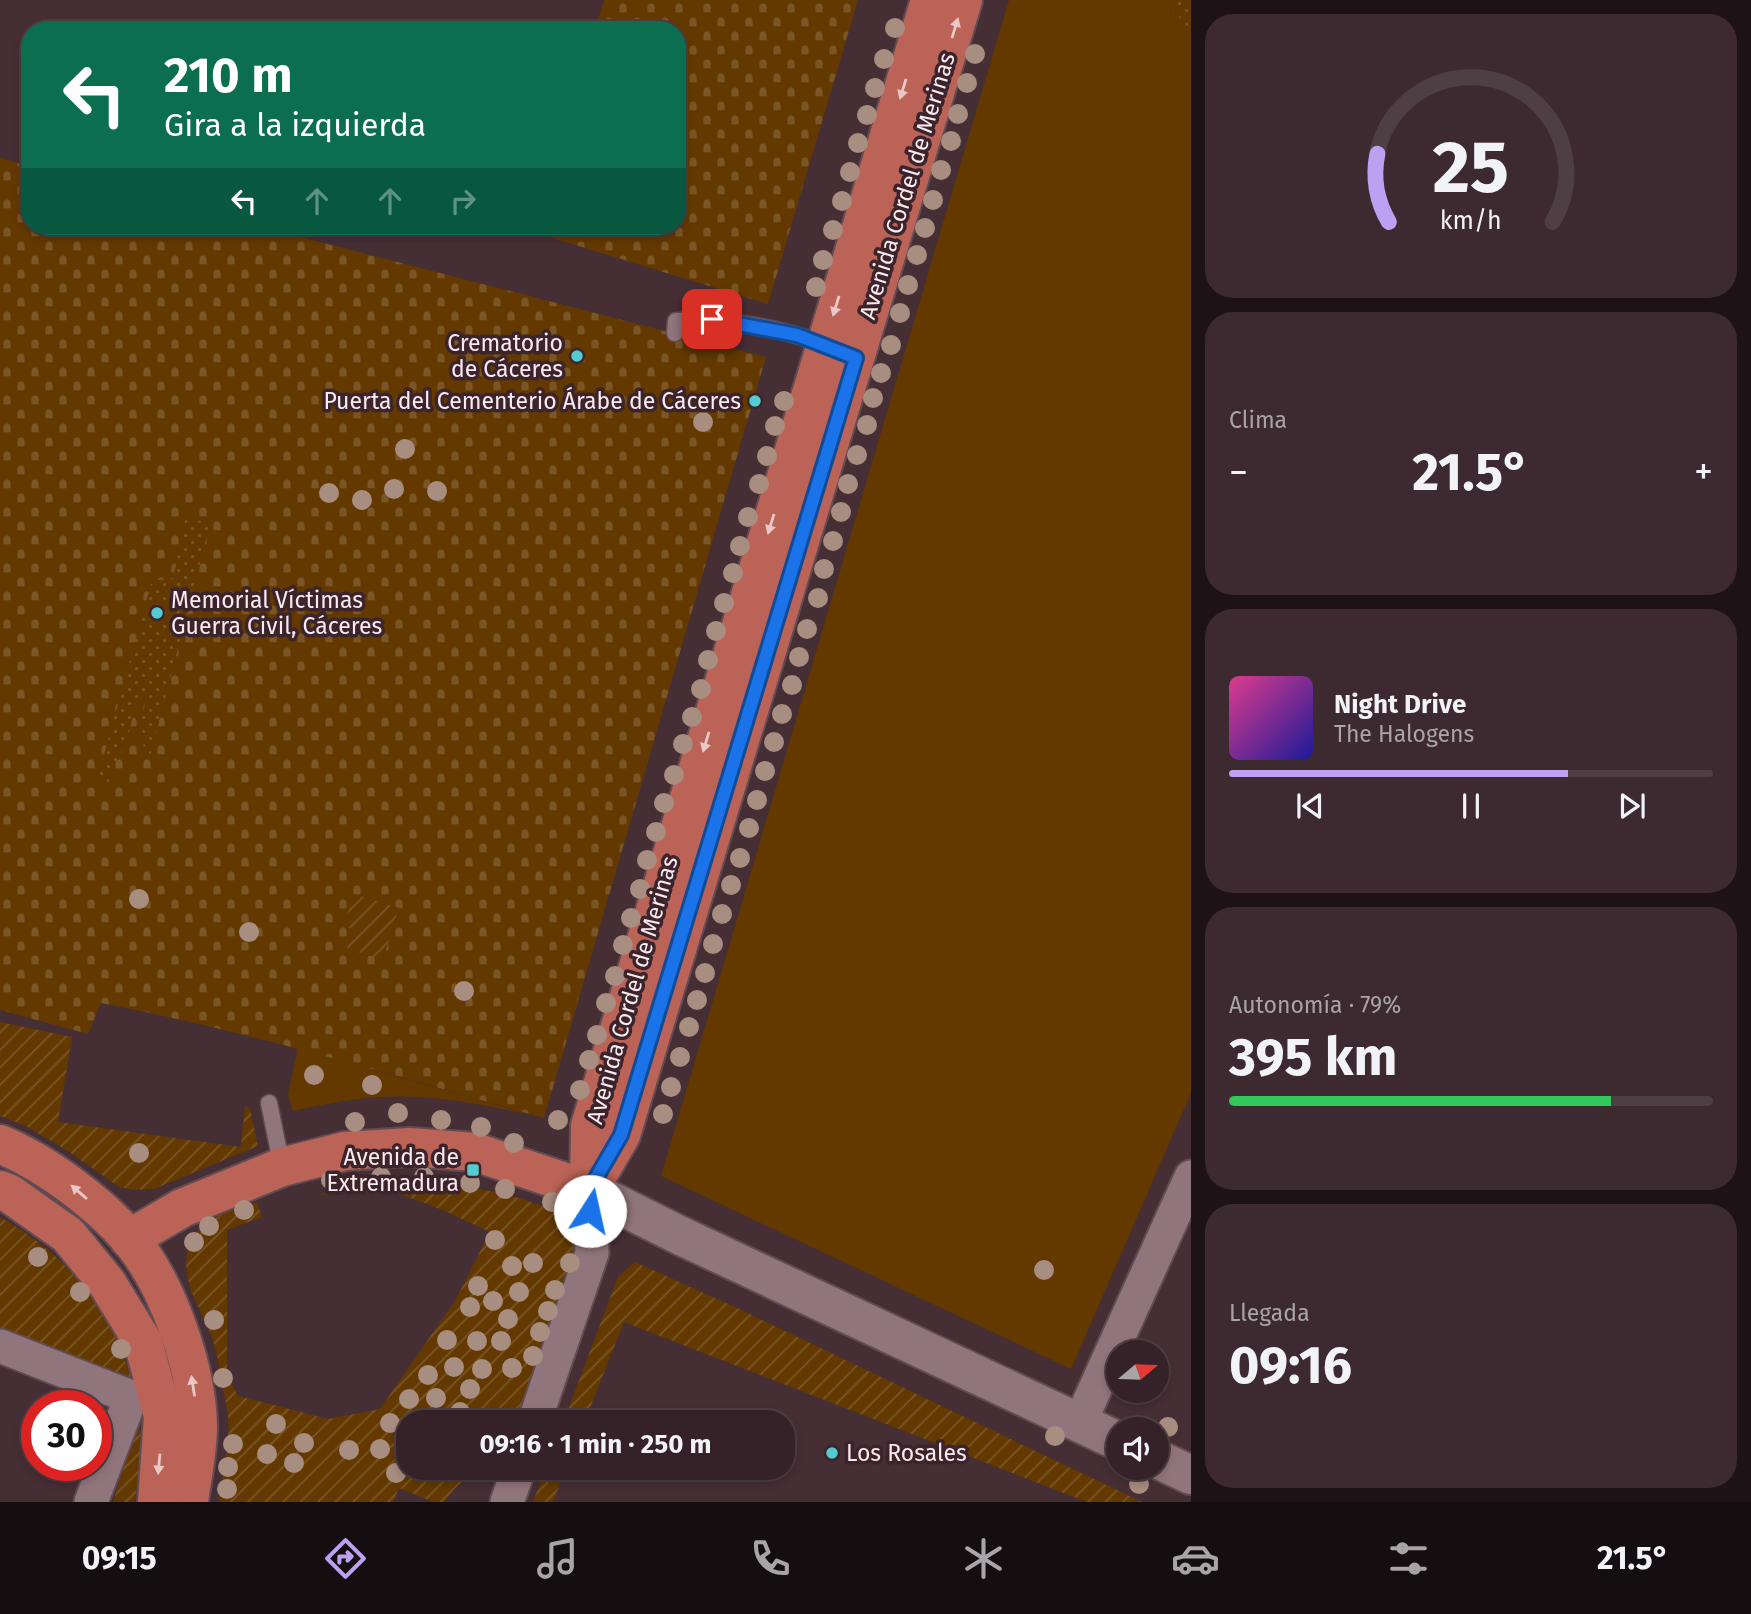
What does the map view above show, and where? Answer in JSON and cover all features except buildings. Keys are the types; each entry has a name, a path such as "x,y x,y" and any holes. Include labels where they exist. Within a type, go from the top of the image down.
{"main road":[{"name":"Avenida Cordel de Merinas","path":"840,351 930,0"},
{"name":"Avenida Cordel de Merinas","path":"589,1190 590,1126 840,351 963,0"},
{"path":"0,1144 19,1152 74,1187 129,1239 154,1277 180,1331 193,1383 198,1429 189,1502"},
{"path":"0,1177 24,1186 88,1234 129,1239 182,1208 282,1167 345,1151 410,1147 475,1152 589,1190"},
{"path":"0,1190 10,1194 68,1235 107,1283 143,1342 163,1416"},
{"path":"129,1239 127,1273 160,1334 163,1416 157,1502"}],"street":[{"path":"538,1410 592,1253 589,1190 679,1235 1106,1435"},
{"path":"1080,1422 1187,1194"},
{"path":"0,1346 131,1397 91,1502"},
{"path":"1169,1465 1191,1475"},
{"path":"507,1502 515,1480"}],"lane":[{"path":"675,333 676,321 712,319 797,335 840,351"},
{"path":"269,1102 282,1167"}],"green space":[{"path":"604,0 858,0 768,304 543,235 686,235 686,21 598,21"},
{"path":"1009,0 1165,0 1191,31 1191,1093 1071,1369 661,1176"},
{"path":"1165,0 1191,0 1191,31"},
{"path":"0,158 21,164 21,235 293,235 766,357 544,1118 268,1041 101,1003 88,1034 0,1010"},
{"path":"186,517 210,524 150,757 144,755 142,718 147,695 137,698 126,745 111,770 112,775 106,786 96,784 152,581 173,578"},
{"path":"353,894 399,908 383,959 347,949 351,929 345,924"},
{"path":"0,1022 72,1037 58,1122 241,1147 245,1106 250,1108 258,1146 154,1189 119,1187 68,1151 26,1126 0,1116"},
{"path":"298,1048 532,1115 455,1101 397,1096 356,1099 293,1111 288,1094"},
{"path":"412,1181 496,1192 541,1206 569,1225 575,1244 571,1270 521,1410 396,1410 396,1480 466,1480 444,1502 433,1502 399,1488 393,1502 219,1502 227,1448 228,1417 215,1348 189,1283 186,1259 189,1247 200,1229 217,1217 257,1202 262,1217 227,1230 227,1375 238,1396 328,1419 380,1409 455,1301 490,1232 393,1191 317,1195 360,1185"},
{"path":"0,1217 56,1256 80,1281 111,1327 136,1388 0,1332"},
{"path":"635,1262 1142,1502 1087,1502 624,1322 589,1410 568,1410 618,1277"},
{"path":"140,1419 141,1452 135,1502 113,1502 124,1466 118,1452"},
{"path":"541,1480 561,1480 553,1502 533,1502"}],"place":[{"name":"Crematorio de Cáceres","path":"577,356"},
{"name":"Puerta del Cementerio Árabe de Cáceres","path":"755,401"},
{"name":"Memorial Víctimas Guerra Civil, Cáceres","path":"157,613"},
{"name":"Avenida de Extremadura","path":"473,1170"},
{"name":"Los Rosales","path":"832,1453"}],"route":[{"path":"590,1211 589,1190 621,1135 856,358 797,335 712,319"}]}
